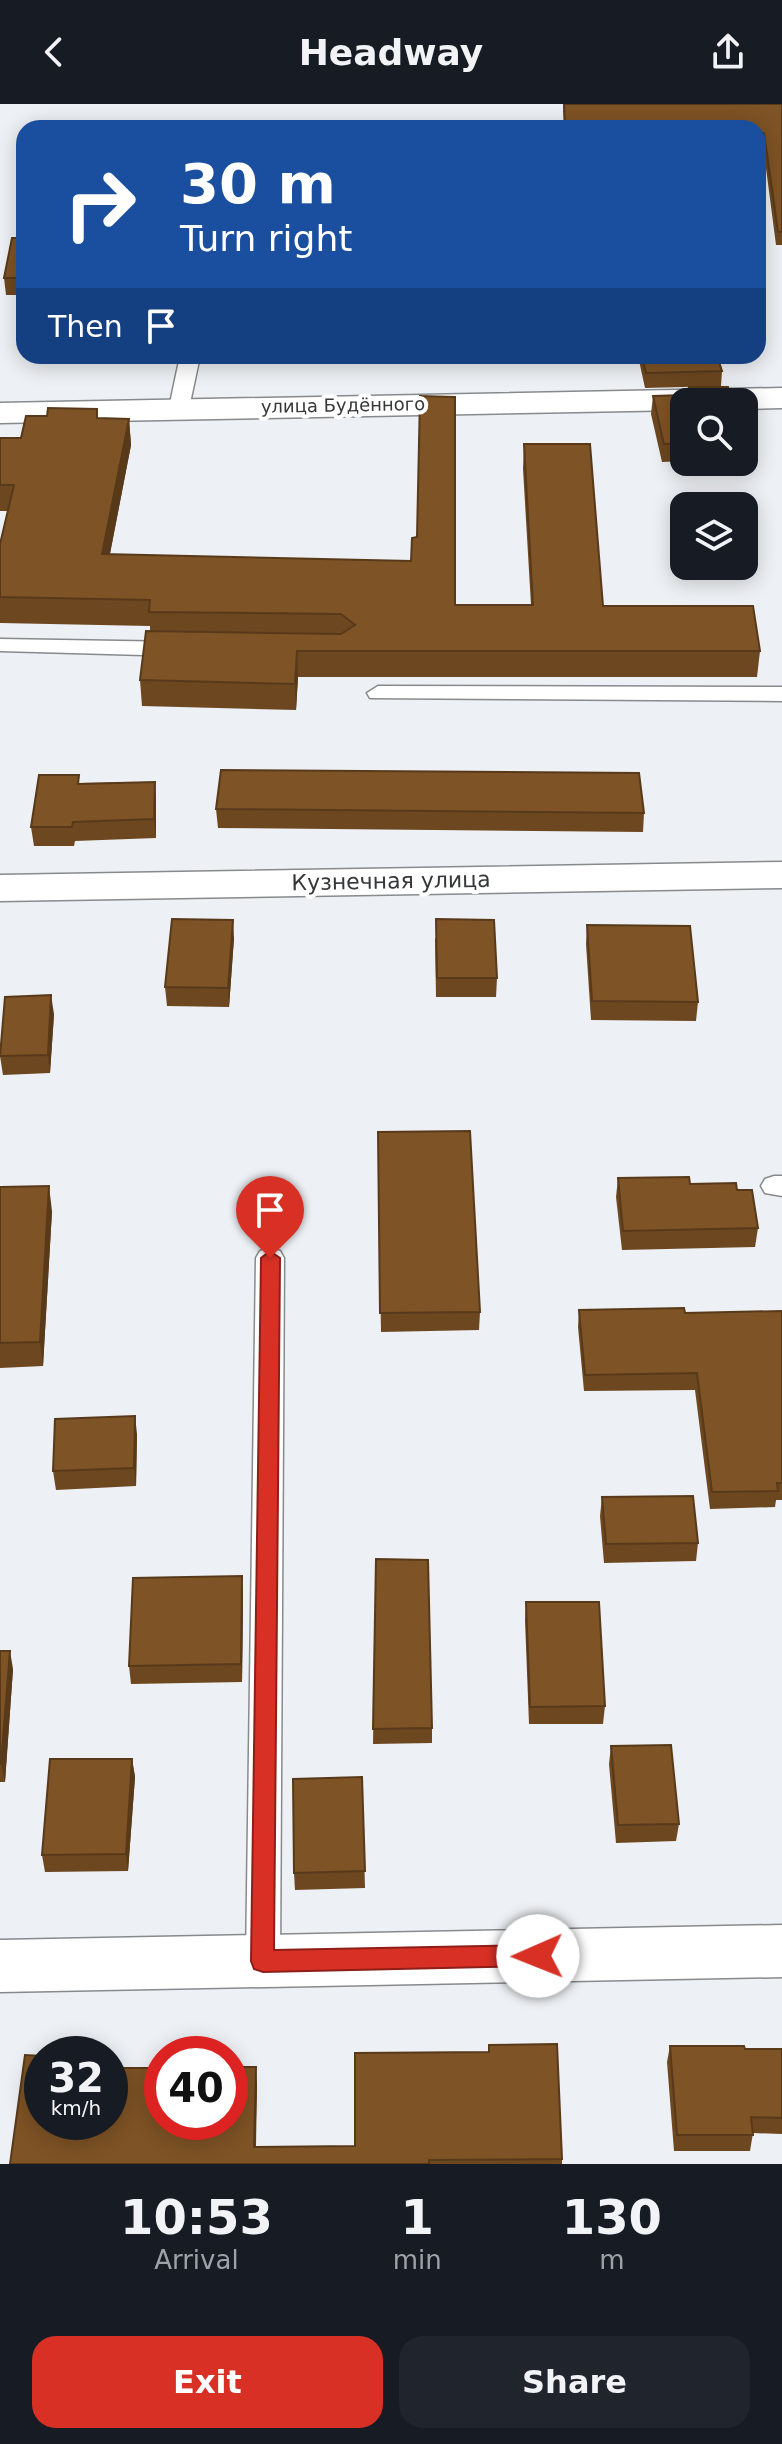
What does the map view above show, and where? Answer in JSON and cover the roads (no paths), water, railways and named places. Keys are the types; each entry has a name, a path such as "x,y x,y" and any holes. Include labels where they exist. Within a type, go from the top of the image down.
{"street":[{"name":"улица Будённого","path":"0,413 782,398"},
{"name":"Кузнечная улица","path":"0,888 782,875"},
{"path":"0,1966 782,1951"}],"lane":[{"path":"179,408 188,364"},
{"path":"0,645 203,649"},
{"path":"378,693 782,694"},
{"path":"263,1961 270,1258"}]}
